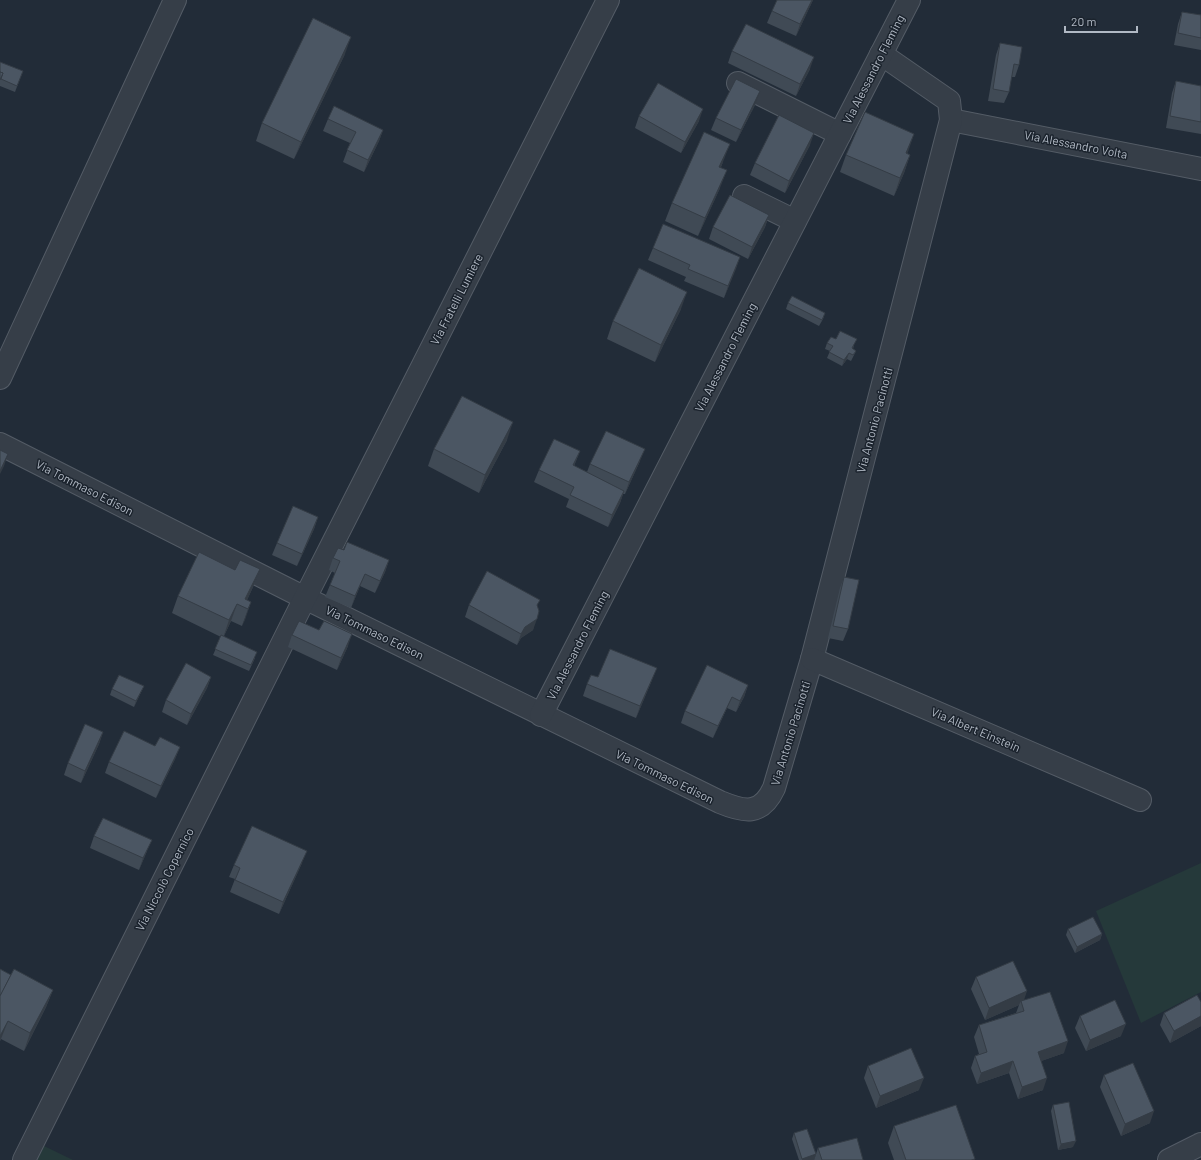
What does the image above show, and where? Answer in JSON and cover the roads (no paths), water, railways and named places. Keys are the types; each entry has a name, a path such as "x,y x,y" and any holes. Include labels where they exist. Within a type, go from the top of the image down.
{"street":[{"path":"0,378 175,0"},
{"name":"Via Fratelli Lumiere","path":"305,598 608,0"},
{"name":"Via Alessandro Fleming","path":"541,715 908,0"},
{"name":"Via Antonio Pacinotti","path":"754,810 768,800 774,788 812,659 951,120 949,101 881,54"},
{"path":"738,83 840,134"},
{"name":"Via Alessandro Volta","path":"951,120 1201,169"},
{"path":"744,196 795,221"},
{"name":"Via Tommaso Edison","path":"0,444 305,598 720,802 736,809 754,810"},
{"name":"Via Niccolò Copernico","path":"24,1160 305,598"},
{"name":"Via Albert Einstein","path":"812,659 1140,800"},
{"path":"1169,1160 1201,1144"}]}
